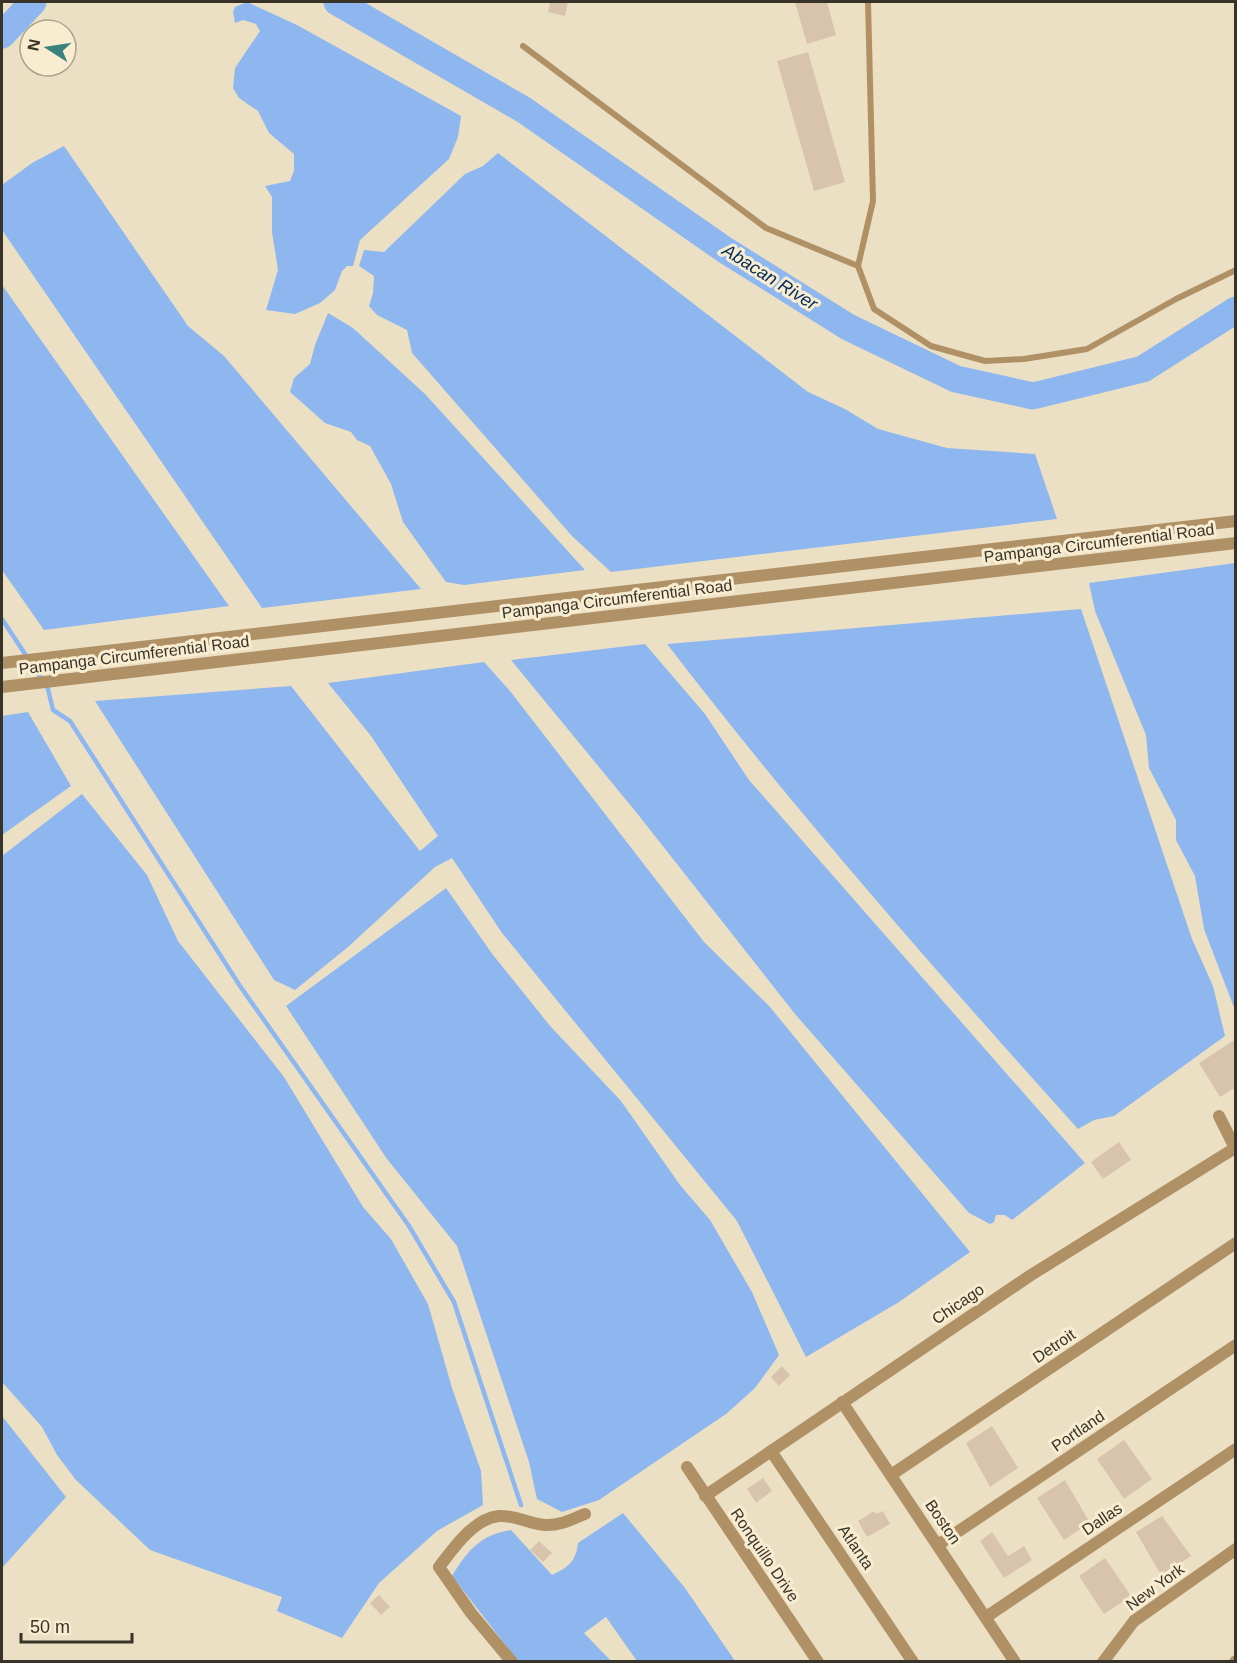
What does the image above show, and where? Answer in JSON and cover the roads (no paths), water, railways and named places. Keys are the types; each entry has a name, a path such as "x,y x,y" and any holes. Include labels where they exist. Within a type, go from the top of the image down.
{"street":[{"name":"Pampanga Circumferential Road","path":"5,663 1236,521"},
{"name":"Pampanga Circumferential Road","path":"2,687 1236,543"},
{"path":"1219,1116 1235,1149"},
{"name":"Chicago","path":"705,1496 1031,1275 1235,1149"},
{"name":"Detroit","path":"891,1475 1236,1243"},
{"name":"Portland","path":"938,1545 1236,1345"},
{"name":"Boston","path":"842,1402 1015,1662"},
{"name":"Dallas","path":"986,1617 1236,1449"},
{"name":"Atlanta","path":"771,1451 913,1662"},
{"name":"Ronquillo Drive","path":"687,1467 818,1662"},
{"path":"512,1662 471,1613 439,1567 455,1546 480,1524 497,1516 522,1518 545,1525 562,1524 585,1514"},
{"name":"New York","path":"1103,1662 1134,1621 1236,1549"}],"lane":[{"path":"868,2 873,201 858,266 874,309 930,346 985,361 1023,359 1087,349 1176,299 1236,270"},
{"path":"523,46 766,228 858,266"}],"water":[{"path":"247,2 297,25 461,116 458,137 449,159 360,240 353,266 347,266 342,271 335,290 320,303 295,314 266,310 278,270 272,232 272,197 265,186 290,181 294,171 294,154 269,133 258,111 239,98 233,88 235,68 260,31 256,24 243,20 235,23 233,12 235,7"},
{"path":"64,146 188,326 224,356 421,589 262,608 2,230 2,185 32,163"},
{"path":"498,153 808,392 845,409 878,429 947,448 1035,454 1057,519 611,572 572,536 412,353 407,330 377,315 369,306 373,293 374,276 359,266 364,250 384,252 465,174 483,166"},
{"path":"2,285 229,606 44,630 2,570"},
{"path":"328,313 353,328 425,394 585,570 464,585 446,582 403,522 391,484 370,446 357,440 351,432 325,423 290,392 294,378 310,364"},
{"path":"1235,563 1236,1010 1204,929 1195,876 1176,840 1176,820 1149,768 1146,735 1095,611 1089,583"},
{"path":"1081,609 1192,939 1213,986 1225,1036 1114,1116 1094,1120 1078,1129 816,830 667,644"},
{"path":"645,644 705,714 749,780 1085,1163 1012,1220 1005,1215 996,1215 994,1222 990,1224 969,1213 795,1014 636,812 511,660"},
{"path":"484,662 510,691 704,942 770,1007 970,1252 899,1302 806,1357 737,1221 502,933 452,858 435,867 348,947 295,990 274,980 95,701 291,686 420,851 438,836 371,736 328,683"},
{"path":"28,712 71,786 2,835 2,716"},
{"path":"82,794 147,875 178,941 284,1077 363,1207 391,1239 428,1304 452,1388 481,1471 483,1505 437,1531 379,1583 342,1638 277,1611 282,1597 150,1550 76,1480 57,1455 42,1427 2,1382 2,856"},
{"path":"446,888 493,955 551,1027 621,1101 680,1185 710,1220 752,1292 779,1355 755,1388 726,1414 599,1500 562,1512 537,1499 529,1462 457,1246 387,1159 286,1006"},
{"path":"2,1416 66,1497 2,1568"},
{"path":"623,1513 685,1588 735,1661 637,1661 606,1617 584,1633 611,1661 518,1661 452,1576 476,1545 491,1535 511,1530 552,1575 571,1563 578,1543"}],"waterway":[{"name":"Abacan River","path":"2,35 33,2"},
{"name":"Abacan River","path":"337,2 524,110 725,250 848,327 956,379 1033,396 1143,369 1236,310"},
{"path":"2,619 48,689 53,710 70,721 240,986 409,1226 454,1302 521,1505"}]}
